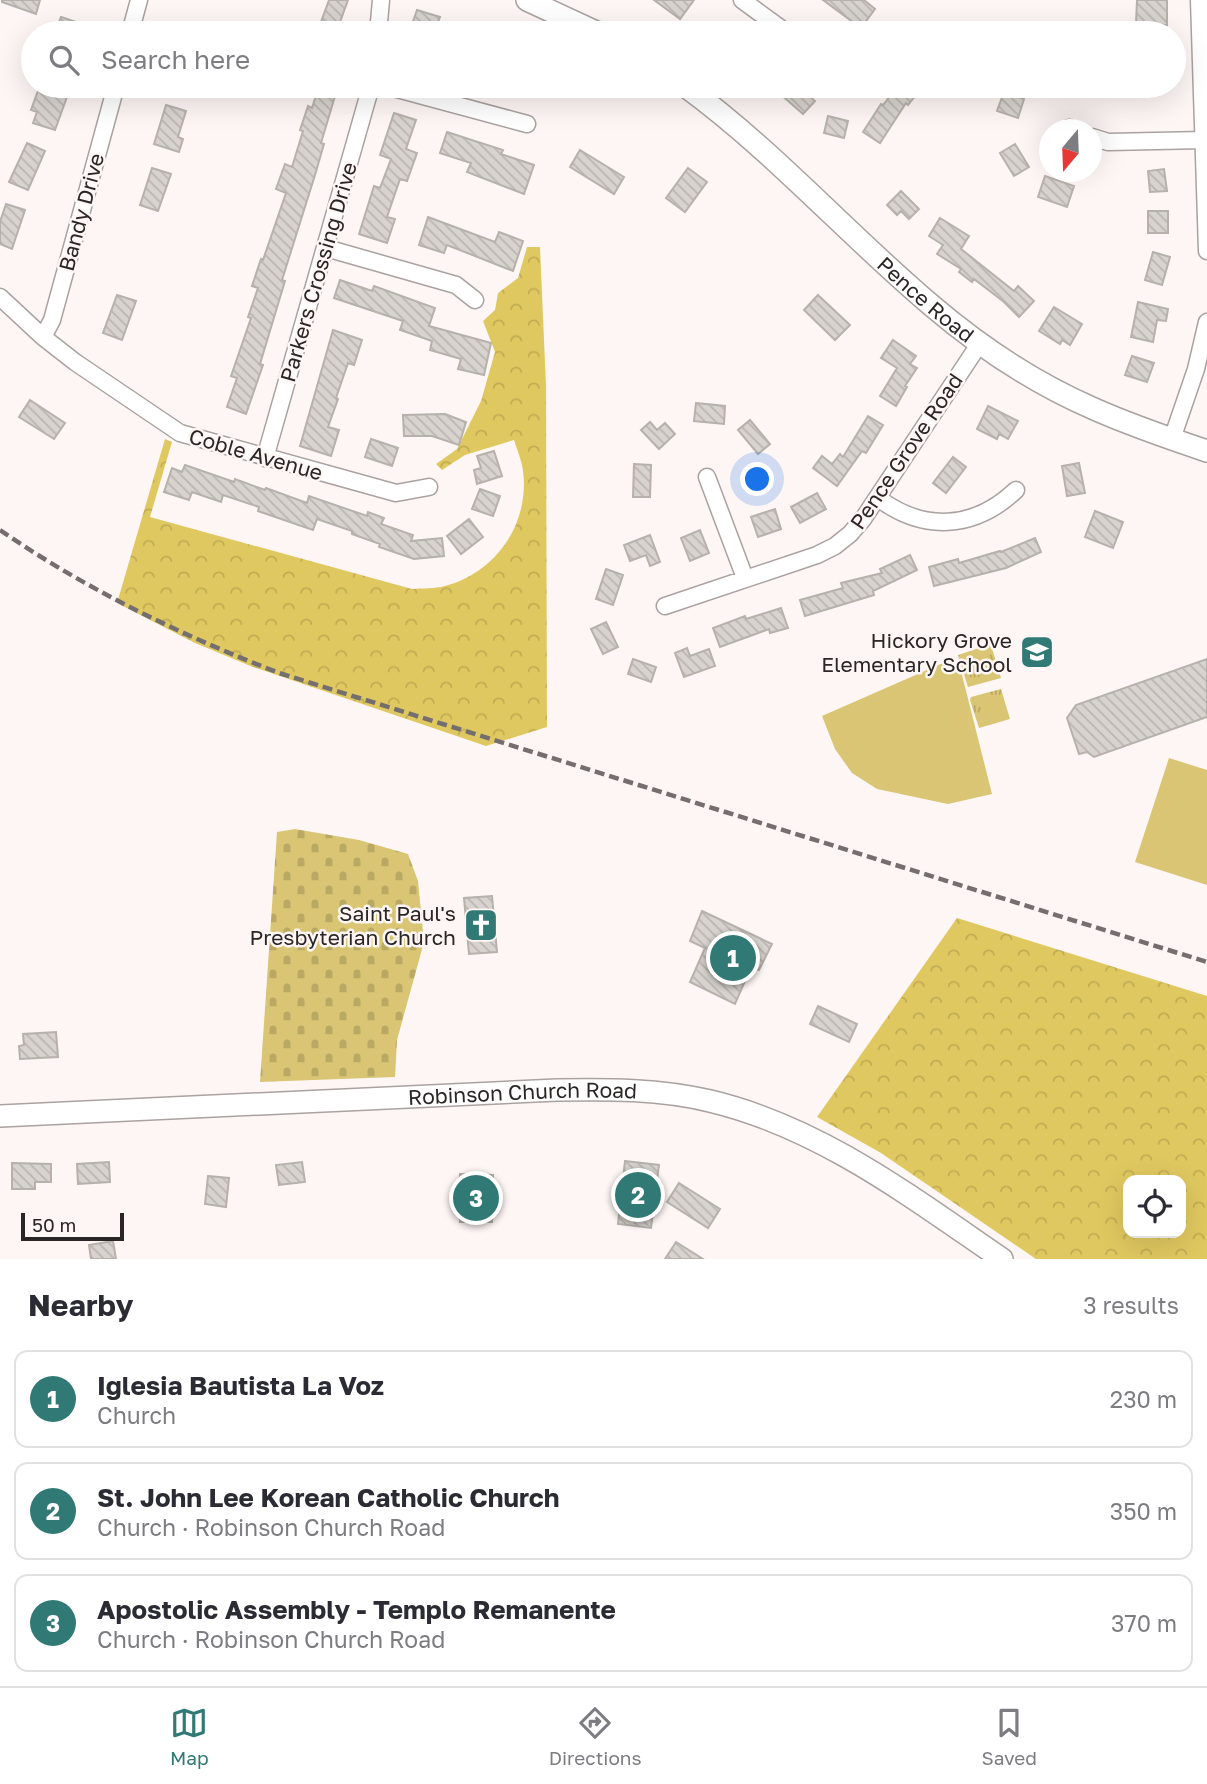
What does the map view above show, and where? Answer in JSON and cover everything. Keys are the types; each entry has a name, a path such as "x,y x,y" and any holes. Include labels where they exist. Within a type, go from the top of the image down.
{"street":[{"path":"133,21 139,0"},
{"path":"379,21 381,0"},
{"path":"527,0 572,21"},
{"path":"742,0 771,21"},
{"path":"1199,0 1207,251"},
{"name":"Bandy Drive","path":"43,337 52,320 113,98"},
{"name":"Parkers Crossing Drive","path":"265,458 368,98"},
{"path":"431,98 527,124"},
{"name":"Pence Road","path":"701,98 742,130 846,230 933,307 980,343 1089,407 1207,452"},
{"path":"1102,140 1204,140"},
{"path":"326,248 456,285 475,300"},
{"name":"Coble Avenue","path":"0,297 75,362 180,433 396,494 429,487"},
{"path":"1172,439 1196,369 1207,322"},
{"name":"Pence Grove Road","path":"665,606 817,555 850,534 878,498 980,343"},
{"path":"707,477 745,578"},
{"path":"878,498 906,516 920,521 949,522 1003,503 1016,490"},
{"name":"Robinson Church Road","path":"0,1116 557,1090 599,1089 675,1094 732,1106 818,1141 871,1171 1002,1259"}],"green space":[{"path":"527,247 540,247 546,386 547,727 486,746 253,667 195,643 117,603 165,439 172,442 150,517 412,589 441,587 463,579 494,558 515,527 521,509 523,471 514,440 465,455 442,470 436,464 457,449 481,401 495,352 483,321 495,310 498,293 518,278"},
{"path":"991,645 1001,678 968,687 958,655"},
{"path":"952,659 959,663 992,794 948,804 877,789 852,773 835,749 822,716"},
{"path":"1001,689 1010,719 979,728 971,697"},
{"path":"1169,758 1207,770 1207,885 1135,862"},
{"path":"295,829 359,840 408,854 418,881 424,942 397,1040 395,1077 260,1082 277,832"},
{"path":"957,918 1207,996 1207,1259 1036,1259 881,1153 817,1117"}],"building":[{"path":"2,0 40,0 36,14"},
{"path":"329,0 348,0 340,21 321,21"},
{"path":"654,0 694,0 680,19"},
{"path":"823,0 864,0 875,9 866,21 852,21"},
{"path":"1137,0 1167,0 1167,21 1136,21"},
{"path":"417,10 440,17 438,21 413,21"},
{"path":"35,98 67,98 55,130 33,123 37,112 31,110"},
{"path":"315,98 334,98 321,143 324,144 282,280 285,281 260,364 263,365 246,414 227,407 237,378 231,376 251,318 248,317 258,288 252,286 286,193 276,189 285,164 292,167 308,106 312,108"},
{"path":"785,98 812,98 815,101 803,114"},
{"path":"889,98 914,98 908,105 906,103 880,143 863,132 881,104"},
{"path":"1002,98 1024,99 1018,118 997,111"},
{"path":"166,105 186,111 178,137 183,139 179,152 154,144"},
{"path":"394,113 416,120 406,149 417,153 407,181 400,179 387,217 395,219 387,243 359,234 374,186 380,188 391,159 380,155"},
{"path":"828,116 848,121 844,138 824,133"},
{"path":"447,132 503,150 501,154 534,165 524,194 467,172 471,163 440,153"},
{"path":"27,143 45,151 28,190 9,182"},
{"path":"1015,144 1029,167 1014,176 1000,153"},
{"path":"580,150 624,177 614,194 570,167"},
{"path":"152,168 171,174 158,211 140,205"},
{"path":"688,168 707,182 685,212 666,198"},
{"path":"1164,169 1167,191 1150,192 1148,171"},
{"path":"1043,182 1062,182 1074,186 1067,207 1038,197"},
{"path":"901,191 919,209 909,219 901,211 897,215 887,205"},
{"path":"6,204 25,210 12,249 0,244 0,222"},
{"path":"1148,211 1168,211 1168,233 1148,233"},
{"path":"428,217 495,242 499,232 523,241 513,271 447,245 444,253 419,245"},
{"path":"940,218 969,236 961,249 1014,291 1018,286 1034,301 1019,317 1004,302 974,279 972,282 959,272 961,269 937,254 943,245 929,236"},
{"path":"1153,252 1170,257 1162,285 1145,280"},
{"path":"340,280 372,291 374,286 435,308 429,326 491,343 484,375 458,369 461,359 430,350 432,341 400,330 403,321 334,298"},
{"path":"117,295 136,301 122,340 103,333"},
{"path":"818,295 850,325 835,340 804,310"},
{"path":"1138,302 1168,309 1166,321 1157,320 1153,342 1131,337"},
{"path":"1054,307 1082,324 1070,345 1062,340 1060,344 1039,331"},
{"path":"333,330 362,340 354,365 348,363 328,427 339,430 331,456 300,446"},
{"path":"893,340 916,356 910,364 917,368 896,406 880,396 897,368 881,358"},
{"path":"1132,356 1154,363 1147,382 1125,375"},
{"path":"30,400 65,423 54,439 19,417"},
{"path":"696,403 725,406 724,424 694,421"},
{"path":"988,406 1018,421 1008,439 999,434 997,439 977,429"},
{"path":"445,414 466,422 459,445 432,436 404,436 403,415"},
{"path":"868,416 883,425 866,453 862,451 837,486 813,468 822,456 832,464 840,454 843,457"},
{"path":"750,420 770,444 758,454 738,430"},
{"path":"650,422 657,430 665,423 675,434 659,449 641,430"},
{"path":"371,439 398,448 392,466 365,457"},
{"path":"494,451 502,476 477,484 474,470 481,468 477,456"},
{"path":"953,457 966,467 946,493 933,483"},
{"path":"1079,463 1085,493 1067,496 1062,466"},
{"path":"634,464 651,465 650,497 633,497"},
{"path":"185,465 234,482 235,479 265,490 266,488 307,503 309,496 367,516 368,512 384,518 381,524 413,535 411,541 442,538 444,556 414,559 379,547 380,544 352,534 352,531 317,519 313,530 258,511 259,507 223,495 221,502 192,492 189,500 164,492 172,468 182,472"},
{"path":"480,489 500,496 493,516 472,509"},
{"path":"817,493 826,509 800,523 791,507"},
{"path":"775,509 781,529 758,537 751,517"},
{"path":"1095,511 1123,522 1113,548 1085,537"},
{"path":"469,519 483,537 461,554 447,536"},
{"path":"700,530 709,553 690,561 681,538"},
{"path":"650,535 660,562 650,566 646,555 630,561 624,545"},
{"path":"1035,538 1041,552 1006,568 934,586 929,567 958,559 959,563 1001,552"},
{"path":"910,555 917,570 873,591 874,595 805,616 800,600 843,588 841,583 882,573 880,569"},
{"path":"606,569 623,575 613,605 596,599"},
{"path":"781,608 788,628 770,633 769,629 720,647 713,628 745,616 746,619"},
{"path":"606,622 618,647 603,654 591,629"},
{"path":"687,648 690,656 709,649 715,666 684,677 675,653"},
{"path":"633,659 656,667 651,682 628,674"},
{"path":"1207,659 1207,717 1094,757 1087,752 1079,754 1067,718 1076,705"},
{"name":"Saint Paul's Presbyterian Church","path":"492,896 497,952 469,954 464,898"},
{"path":"702,911 772,944 759,970 751,967 735,1004 690,982 705,948 690,941"},
{"path":"818,1006 857,1024 849,1042 810,1024"},
{"path":"56,1032 58,1057 20,1059 19,1046 24,1045 23,1034"},
{"path":"625,1161 659,1165 651,1228 618,1224"},
{"path":"109,1162 110,1182 78,1184 77,1164"},
{"path":"302,1162 305,1182 279,1185 276,1165"},
{"path":"12,1163 51,1164 51,1182 35,1182 35,1189 12,1189"},
{"path":"460,1174 493,1175 492,1222 460,1222"},
{"path":"208,1176 229,1178 226,1207 205,1204"},
{"path":"679,1183 720,1209 708,1228 667,1202"},
{"path":"113,1241 116,1259 91,1259 89,1245"},
{"path":"676,1242 703,1259 665,1259"}],"railway":[{"path":"0,530 33,552 135,610 279,673 1207,962"}],"place":[{"name":"Hickory Grove Elementary School","path":"1037,652"},
{"name":"Saint Paul's Presbyterian Church","path":"481,925"},
{"name":"Iglesia Bautista La Voz","path":"733,958"},
{"name":"St. John Lee Korean Catholic Church","path":"638,1195"},
{"name":"Apostolic Assembly - Templo Remanente","path":"476,1198"}]}
